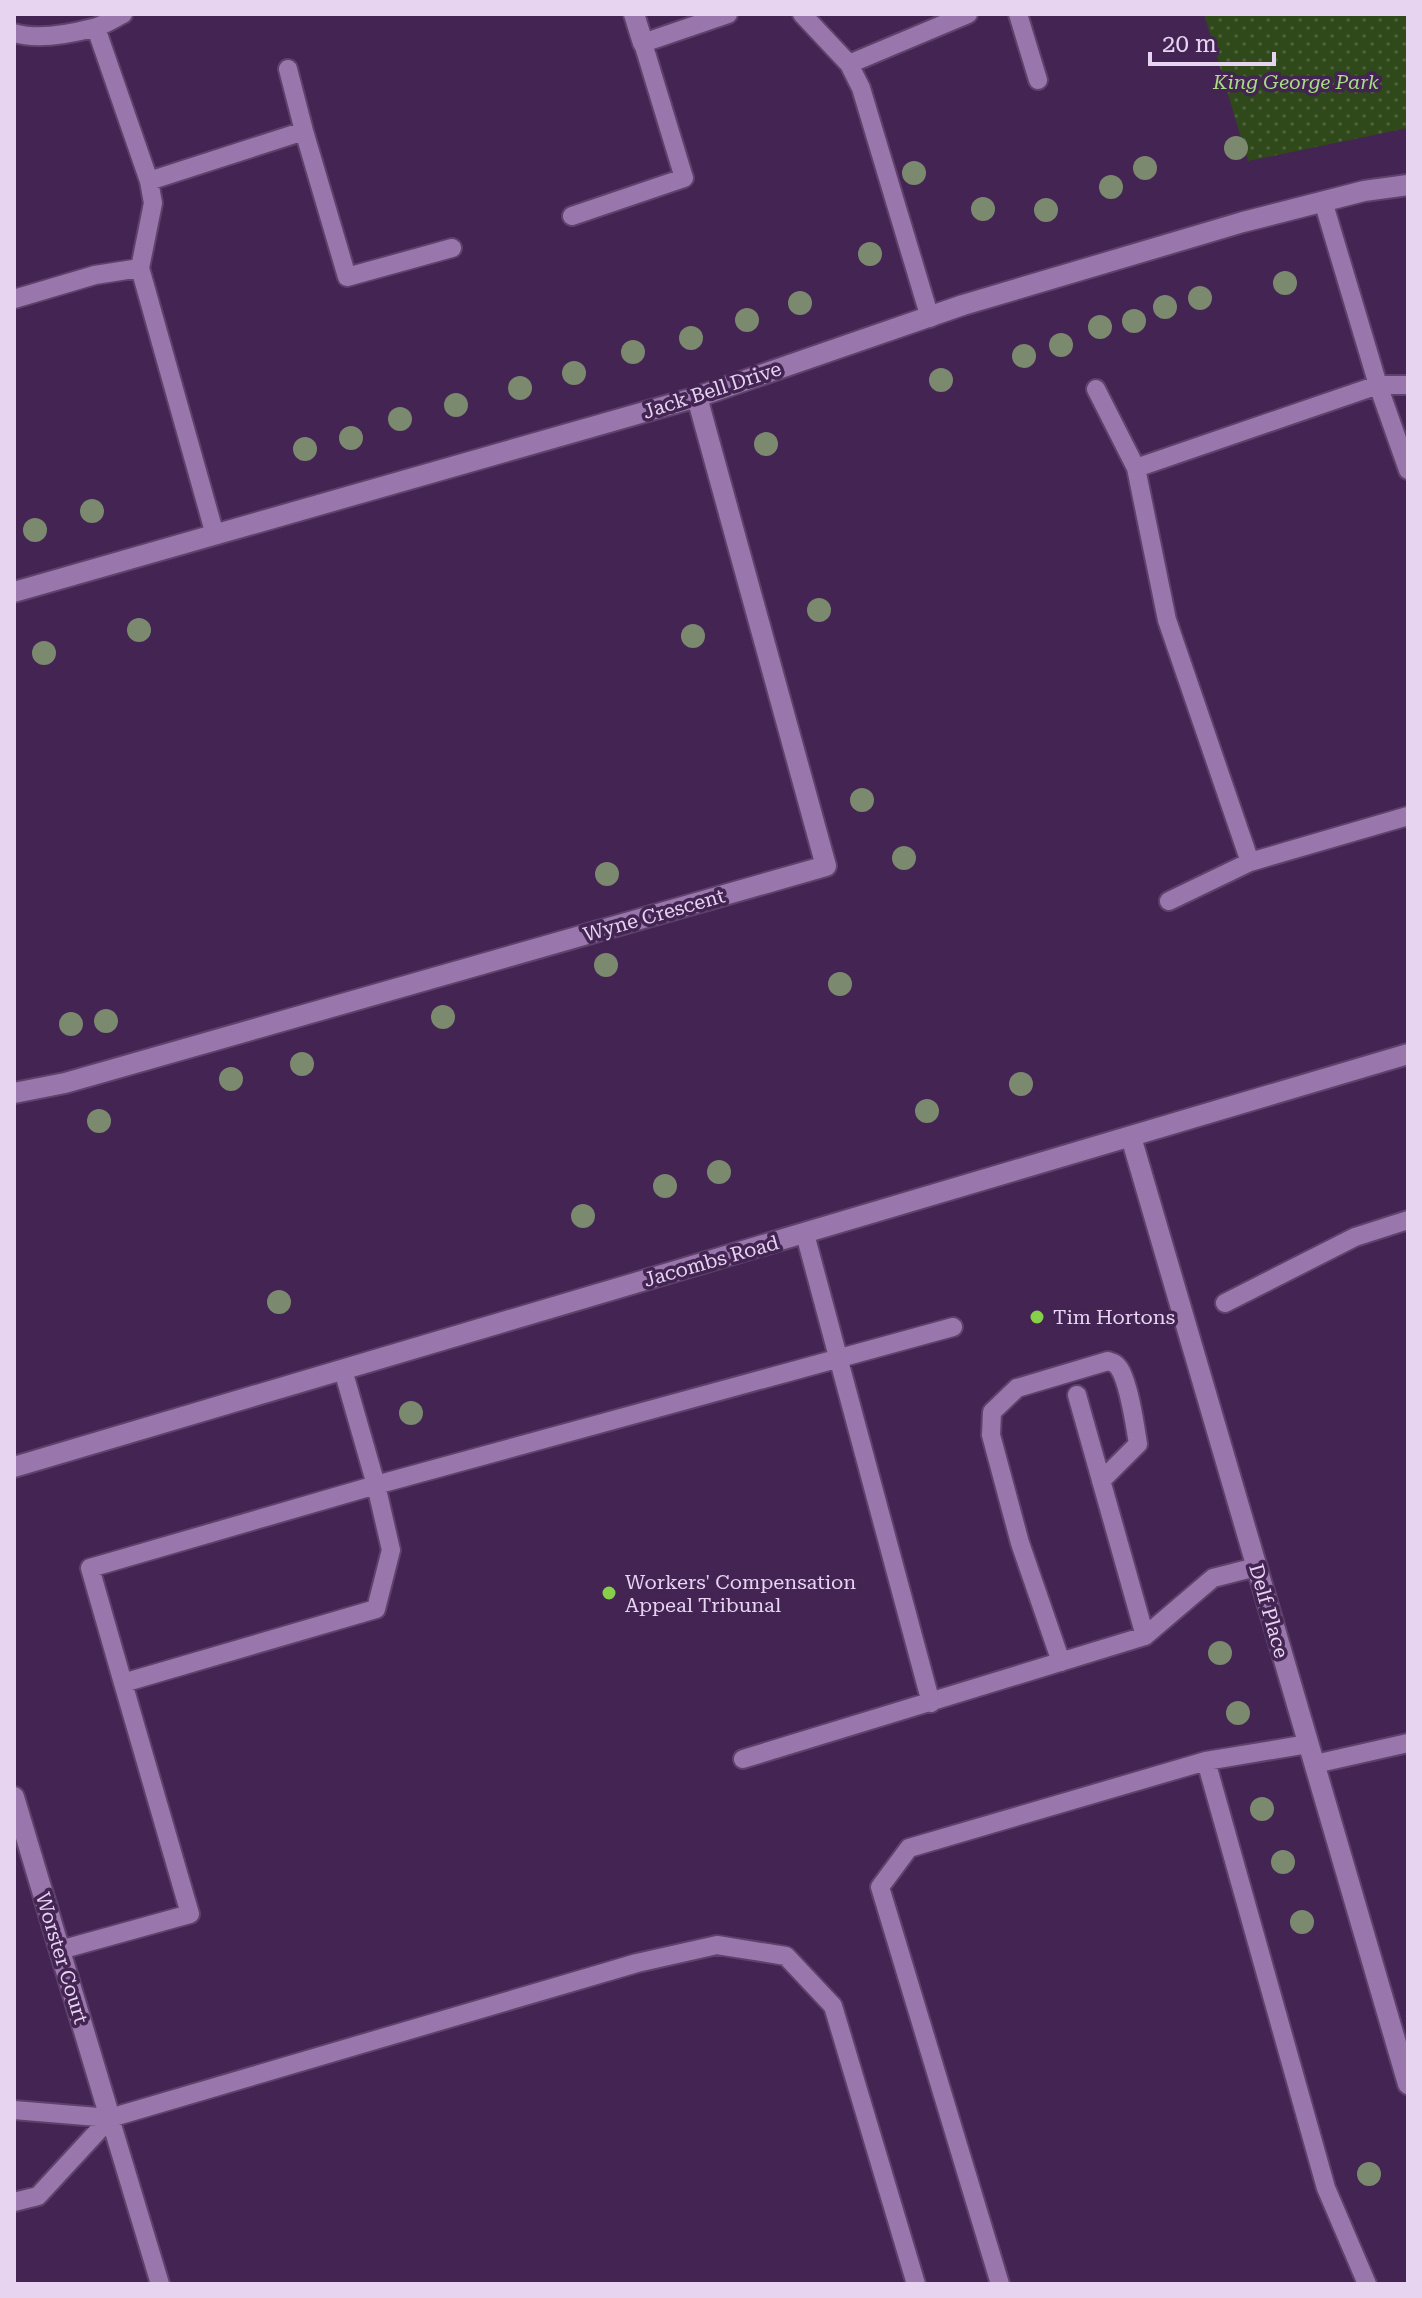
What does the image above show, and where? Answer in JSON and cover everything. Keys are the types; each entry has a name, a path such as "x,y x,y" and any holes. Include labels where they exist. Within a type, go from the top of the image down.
{"street":[{"path":"634,14 643,43"},
{"name":"Jack Bell Drive","path":"14,592 697,397 992,296 1258,218 1364,191 1408,185"},
{"name":"Wyne Crescent","path":"14,1093 65,1083 826,866 697,397"},
{"name":"Jacombs Road","path":"14,1467 1408,1054"},
{"name":"Delf Place","path":"1131,1137 1408,2084"},
{"name":"Worster Court","path":"14,1797 110,2118"}],"lane":[{"path":"14,33 46,36 96,28 123,14"},
{"path":"572,216 684,178 643,43 728,14"},
{"path":"802,14 849,64 861,88 930,318"},
{"path":"849,64 968,14"},
{"path":"1018,14 1038,80"},
{"path":"96,28 149,181 153,203 140,268 215,535"},
{"path":"288,69 347,277 452,248"},
{"path":"149,181 304,131"},
{"path":"1323,201 1378,385 1408,470"},
{"path":"14,299 95,275 140,268"},
{"path":"1136,468 1378,385 1408,385"},
{"path":"1096,389 1136,468 1167,620 1250,862"},
{"path":"1169,901 1250,862 1408,816"},
{"path":"1225,1303 1355,1237 1408,1220"},
{"path":"805,1234 931,1703"},
{"path":"60,1950 190,1914 90,1568 376,1485 953,1327"},
{"path":"1061,1662 1020,1543 991,1435 992,1412 1017,1388 1108,1361 1115,1364 1120,1370 1138,1444 1101,1481"},
{"path":"123,1683 376,1609 391,1550 343,1370"},
{"path":"1077,1395 1145,1636"},
{"path":"743,1759 1145,1636 1213,1578 1256,1567"},
{"path":"1315,1764 1408,1743"},
{"path":"1000,2284 880,1887 909,1848 1206,1761 1308,1744"},
{"path":"1206,1761 1326,2188 1367,2284"},
{"path":"14,2110 110,2118 637,1963 717,1945 786,1956 833,2006 916,2284"},
{"path":"14,2202 38,2196 110,2118"},
{"path":"110,2118 160,2284"}],"green space":[{"name":"King George Park","path":"1204,14 1408,14 1408,128 1248,161"}],"place":[{"name":"Tim Hortons","path":"1037,1317"},
{"name":"Workers' Compensation Appeal Tribunal","path":"609,1593"}]}
